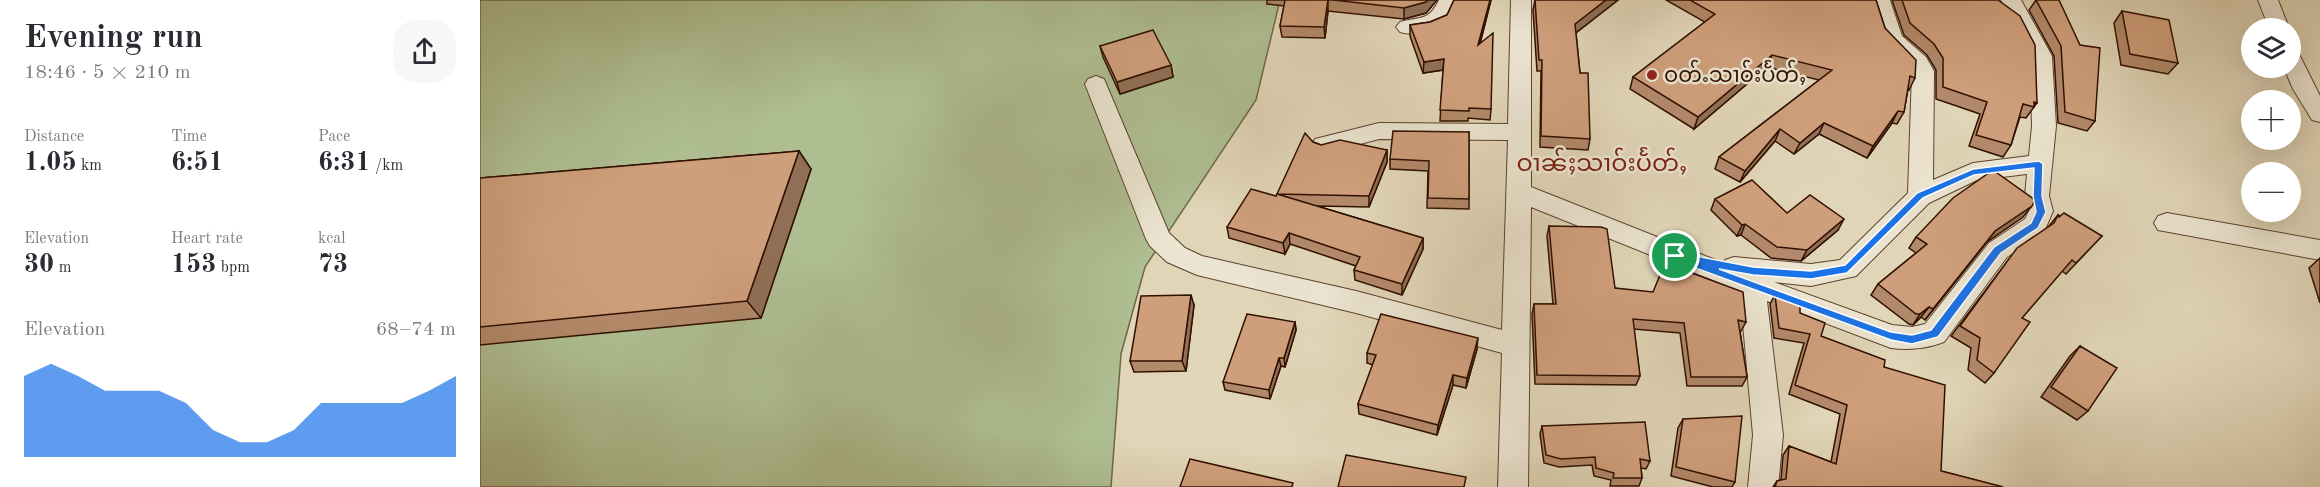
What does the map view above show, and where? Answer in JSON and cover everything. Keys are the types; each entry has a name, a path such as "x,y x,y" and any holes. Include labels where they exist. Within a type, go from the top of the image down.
{"street":[{"path":"1407,27 1435,23 1441,19 1449,0"},
{"path":"1513,487 1521,0"},
{"path":"1880,0 1892,39 1918,62 1923,71 1920,196"},
{"path":"1518,192 1675,256 1891,336 1912,339 1934,334 1998,250 2035,225 2041,212 2037,196 2044,126 2041,56 2011,0"},
{"path":"2268,0 2275,18"},
{"path":"2299,78 2320,114"},
{"path":"1096,84 1159,239 1176,255 1197,265 1356,302 1515,345"},
{"path":"1323,145 1379,131 1520,132"},
{"path":"1675,256 1753,271 1788,274 1811,275 1847,269 1920,196 1973,172 2039,164"},
{"path":"2167,223 2320,250"},
{"path":"1752,285 1768,435 1763,487"}],"green space":[{"path":"480,0 1280,0 1256,100 1145,267 1121,354 1111,487 480,487"}],"building":[{"path":"1285,0 1328,0 1324,27 1280,26"},
{"path":"1333,0 1428,0 1404,8"},
{"path":"1454,0 1490,0 1478,45 1493,33 1491,109 1440,110 1444,59 1424,62 1410,25 1430,22 1447,15"},
{"path":"1535,0 1606,0 1575,24 1580,73 1588,73 1590,139 1541,136 1542,60 1539,60"},
{"path":"1690,0 1876,0 1885,28 1916,60 1915,78 1910,76 1904,112 1898,111 1873,146 1824,123 1800,143 1780,129 1745,171 1719,157 1832,70 1772,55 1698,117 1633,77 1715,14"},
{"path":"1902,0 1998,0 2020,16 2035,45 2037,103 2034,102 2034,107 2023,104 2011,145 1976,135 1987,102 1943,87 1943,58 1934,44 1910,23"},
{"path":"2036,0 2059,0 2080,45 2100,48 2095,121 2065,112 2061,46"},
{"path":"2122,11 2169,20 2178,63 2130,54"},
{"path":"1153,30 1171,65 1117,82 1100,46"},
{"path":"1393,131 1469,132 1469,199 1428,198 1429,161 1390,159"},
{"path":"1305,133 1313,142 1321,145 1340,140 1387,150 1369,196 1277,194"},
{"path":"799,151 747,301 480,327 480,178"},
{"path":"1993,170 2035,200 2032,206 1995,231 1933,309 1929,307 1920,314 1916,314 1878,284 1927,244 1916,237 1953,198"},
{"path":"1752,180 1787,213 1810,195 1844,219 1807,250 1777,247 1745,224 1742,225 1715,199"},
{"path":"1251,189 1276,196 1277,194 1423,238 1402,284 1354,270 1360,257 1289,233 1283,243 1227,227"},
{"path":"2064,213 2102,236 2076,263 2072,260 2022,318 2030,322 1994,373 1977,360 1980,338 1960,326 2017,248 2054,223 2058,215 2059,217"},
{"path":"1549,226 1607,229 1615,288 1653,292 1665,263 1743,292 1746,322 1738,320 1747,377 1691,377 1684,323 1633,319 1640,376 1537,375 1534,304 1556,304"},
{"path":"1191,295 1182,361 1130,361 1141,296"},
{"path":"1775,295 1800,304 1800,313 1825,323 1821,336 1885,360 1884,367 1945,385 1941,471 2003,487 1775,487 1777,481 1786,479 1789,446 1836,464 1847,405 1795,385 1810,334 1779,328"},
{"path":"1247,314 1295,322 1284,358 1279,358 1269,390 1223,382"},
{"path":"1381,314 1478,338 1467,378 1453,375 1438,425 1358,404 1376,355 1367,353"},
{"path":"2080,346 2117,368 2088,411 2051,387"},
{"path":"1742,416 1735,482 1676,467 1683,419"},
{"path":"1645,422 1650,461 1640,459 1642,478 1613,478 1614,473 1596,468 1595,457 1561,459 1546,455 1542,426"},
{"path":"1346,455 1466,477 1464,487 1338,487"},
{"path":"1190,459 1293,483 1292,487 1180,487"}],"place":[{"name":"ဝတ်ႉသၢဝ်းပႅတ်ႇ","path":"1652,75"}],"district":[{"name":"ဝၢၼ်ႈသၢဝ်းပႅတ်ႇ","path":"1602,163"}],"route":[{"path":"2039,164 2037,196 2041,212 2035,225 1998,250 1934,334 1912,339 1891,336 1675,256 1753,271 1811,275 1847,269 1920,196 1973,172 2039,164"}]}
